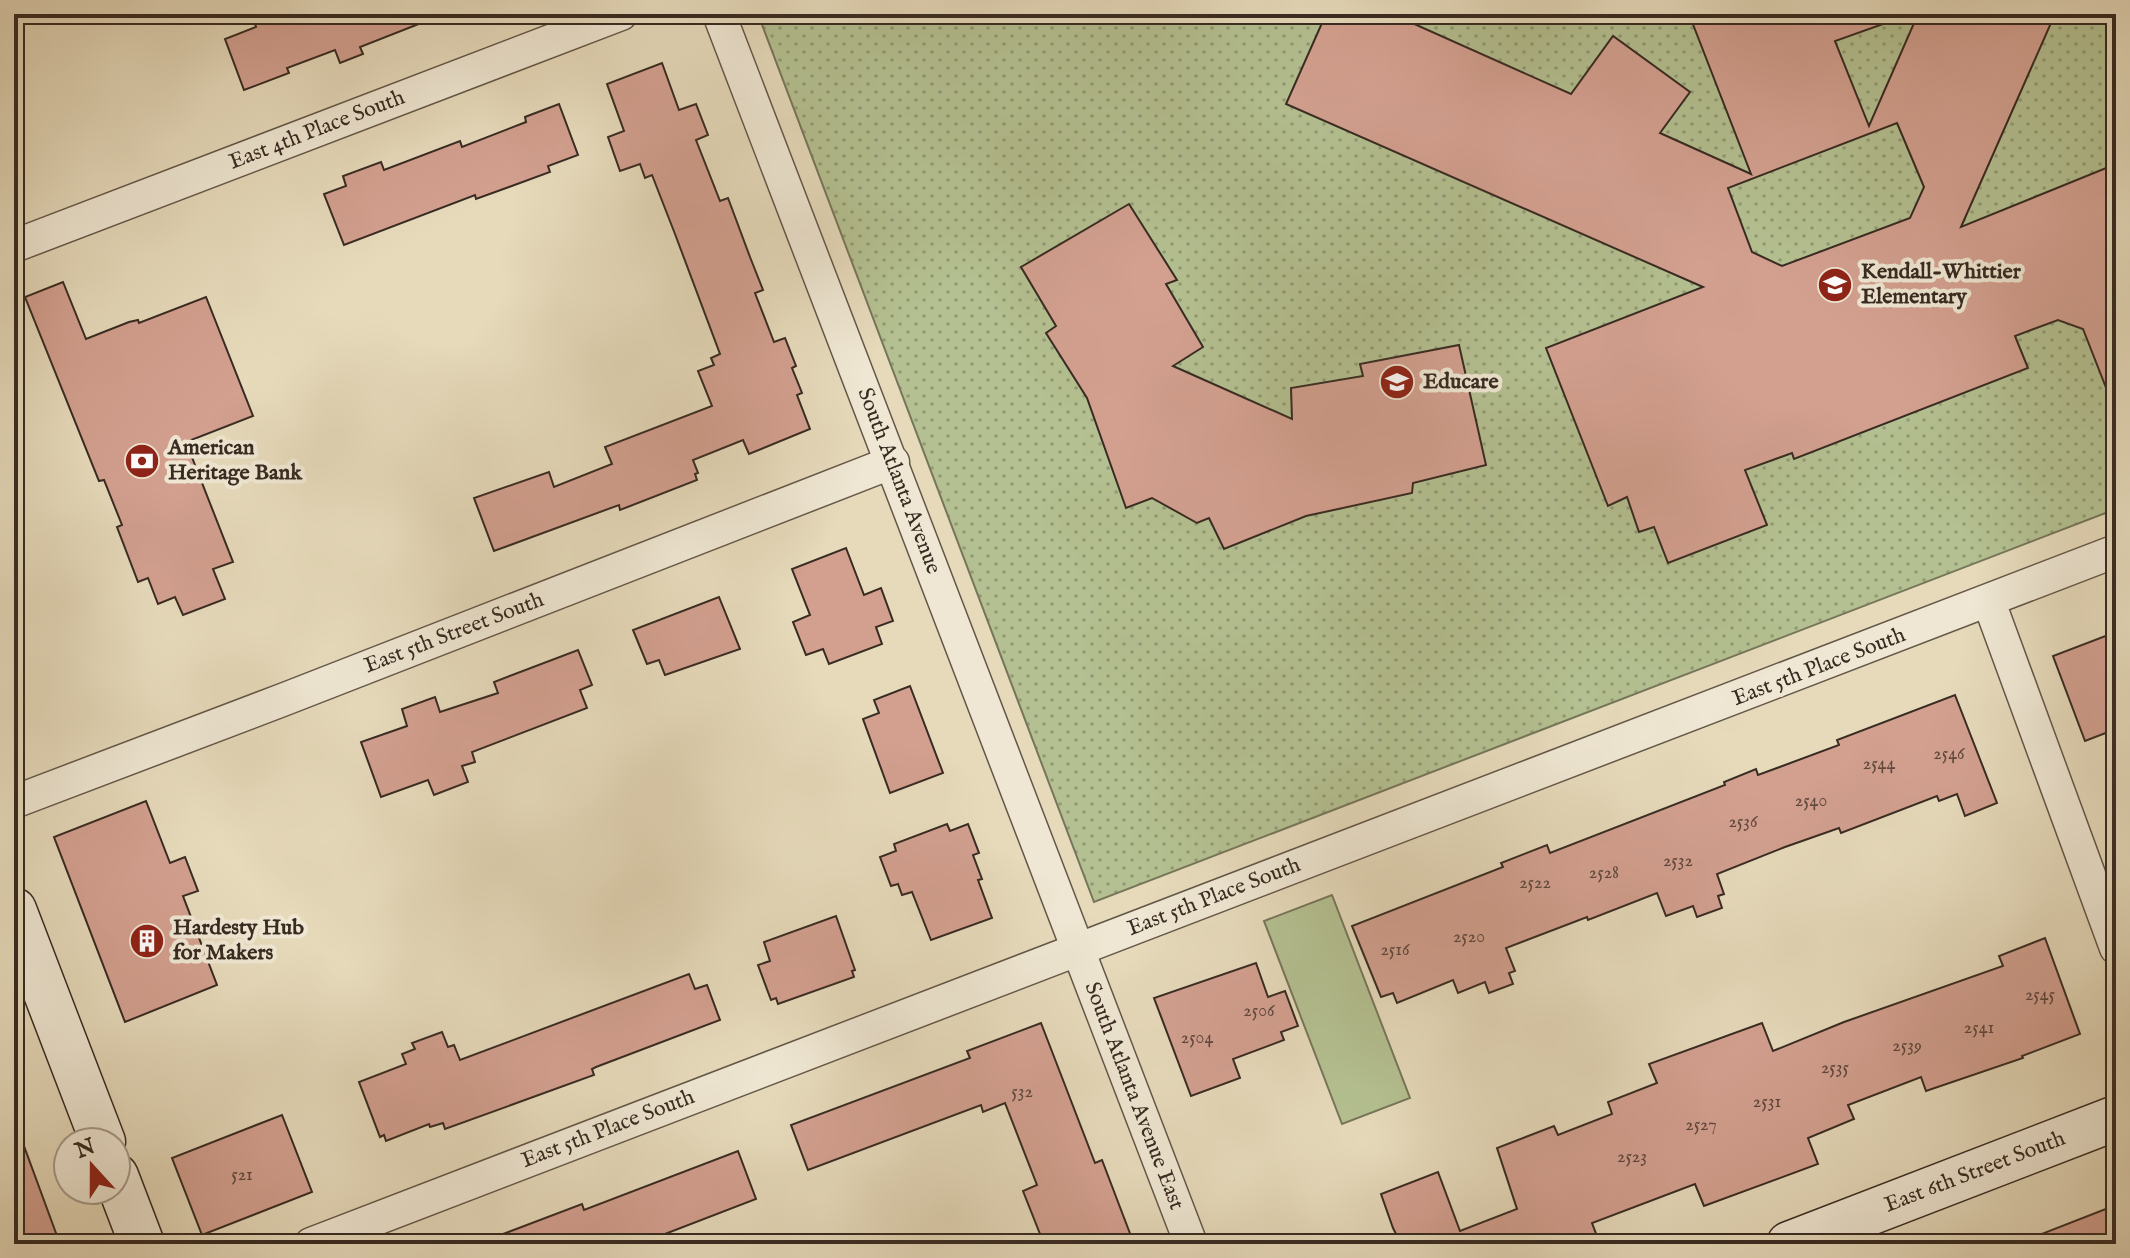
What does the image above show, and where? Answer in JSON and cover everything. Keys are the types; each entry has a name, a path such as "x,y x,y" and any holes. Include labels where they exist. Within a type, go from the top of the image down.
{"street":[{"name":"East 4th Place South","path":"14,246 621,14"},
{"name":"South Atlanta Avenue","path":"719,14 1078,949"},
{"name":"East 5th Street South","path":"14,802 893,462"},
{"name":"East 5th Place South","path":"311,1244 2116,551"},
{"path":"1989,602 2116,948"},
{"path":"14,910 97,1126"},
{"name":"South Atlanta Avenue East","path":"1078,949 1191,1244"},
{"name":"East 6th Street South","path":"1789,1244 2116,1118"},
{"path":"127,1206 142,1244"}],"green space":[{"path":"758,14 2116,14 2116,509 1094,902"},
{"path":"1332,895 1410,1098 1342,1124 1264,921"}],"building":[{"path":"274,14 439,16 360,47 363,54 340,63 335,50 287,68 289,73 244,90 225,39 256,27 254,21"},
{"name":"Kendall-Whittier Elementary","path":"1326,14 1392,14 1571,94 1613,36 1690,92 1660,133 1751,174 1689,14 1900,14 1900,18 1835,41 1869,126 1918,14 2055,14 1961,227 2116,164 2116,408 2083,329 2058,320 2015,336 2028,368 1794,459 1792,453 1745,470 1767,525 1668,563 1654,527 1639,532 1627,497 1608,506 1546,348 1703,287 1286,104","holes":["1897,123 1924,187 1910,218 1782,266 1752,252 1728,188"]},
{"path":"662,63 679,110 696,104 708,135 696,140 720,201 728,198 763,290 755,293 774,342 785,338 802,393 797,395 810,429 749,454 743,440 693,460 697,480 620,510 619,505 494,551 474,498 549,472 554,487 612,464 605,447 712,406 698,371 714,365 711,358 720,354 675,234 652,175 645,178 640,164 620,171 608,137 624,131 607,84"},
{"path":"559,104 578,155 548,166 550,172 476,199 475,195 344,245 324,194 346,186 343,176 381,162 384,170 460,141 462,147 526,122 525,117"},
{"name":"Educare","path":"1129,204 1177,280 1166,284 1203,347 1173,366 1292,419 1291,388 1363,376 1360,364 1459,345 1486,465 1413,483 1412,493 1306,516 1224,549 1209,518 1197,523 1152,498 1126,508 1087,398 1046,333 1056,326 1021,267"},
{"name":"American Heritage Bank","path":"63,282 86,339 129,322 138,320 139,323 206,297 253,416 186,442 233,562 213,569 225,599 183,615 175,597 158,604 148,578 138,582 117,527 122,525 104,480 99,481 25,297"},
{"path":"846,548 864,595 881,588 893,621 876,627 882,644 829,664 823,649 806,655 793,622 810,615 792,569"},
{"path":"719,597 740,649 665,675 659,660 647,664 633,630"},
{"path":"2108,635 2116,657 2116,729 2085,741 2053,656"},
{"path":"578,650 592,685 580,690 587,708 472,752 475,762 462,766 468,782 434,795 428,780 381,797 361,742 407,726 402,709 435,697 440,712 498,693 494,682"},
{"path":"910,686 943,773 890,793 863,719 879,713 874,700"},
{"path":"1955,695 1997,803 1965,816 1957,794 1939,801 1937,796 1841,833 1839,828 1785,847 1717,874 1724,894 1718,896 1722,908 1697,917 1693,906 1666,916 1657,893 1588,920 1587,917 1506,948 1515,971 1509,973 1513,984 1489,993 1485,982 1458,993 1453,980 1397,1003 1393,993 1381,997 1352,926 1503,867 1501,863 1547,845 1550,853 1725,785 1724,782 1756,769 1758,775 1839,745 1837,740"},
{"name":"Hardesty Hub for Makers","path":"146,801 170,863 185,857 198,891 183,896 217,985 125,1022 54,837"},
{"path":"947,824 950,831 968,824 979,853 973,855 982,879 978,880 992,918 931,940 912,892 902,895 898,884 891,886 880,857 896,851 894,844"},
{"path":"836,916 855,970 852,971 854,977 778,1004 776,998 771,1000 758,965 770,961 764,942"},
{"path":"2045,938 2080,1034 2023,1058 1926,1091 1921,1077 1848,1105 1854,1119 1808,1138 1818,1164 1704,1206 1695,1184 1592,1223 1600,1244 1401,1244 1393,1228 1381,1194 1438,1172 1460,1231 1517,1209 1497,1148 1554,1126 1558,1135 1612,1114 1608,1102 1657,1083 1649,1064 1762,1023 1773,1051 1844,1022 2003,966 1999,956"},
{"path":"1256,963 1268,997 1285,991 1298,1026 1281,1032 1284,1040 1233,1059 1240,1078 1191,1096 1154,998"},
{"path":"689,974 695,989 707,985 720,1020 596,1067 592,1069 594,1075 445,1129 443,1123 430,1127 429,1124 386,1141 384,1135 380,1137 359,1082 406,1064 402,1054 415,1049 412,1043 442,1032 448,1047 454,1045 460,1060"},
{"path":"1041,1023 1095,1163 1102,1160 1134,1244 1044,1244 1023,1191 1037,1185 1005,1103 983,1112 981,1105 808,1170 791,1125 970,1058 967,1051"},
{"path":"282,1115 312,1192 202,1235 172,1158"},
{"path":"17,1127 60,1244 14,1244 14,1128"},
{"path":"738,1151 756,1199 639,1244 482,1244 582,1204 584,1210"},
{"path":"2116,1205 2116,1244 2021,1244 2021,1242"}],"place":[{"name":"Kendall-Whittier Elementary","path":"1835,285"},
{"name":"Educare","path":"1397,382"},
{"name":"American Heritage Bank","path":"142,461"},
{"name":"Hardesty Hub for Makers","path":"147,941"}]}
